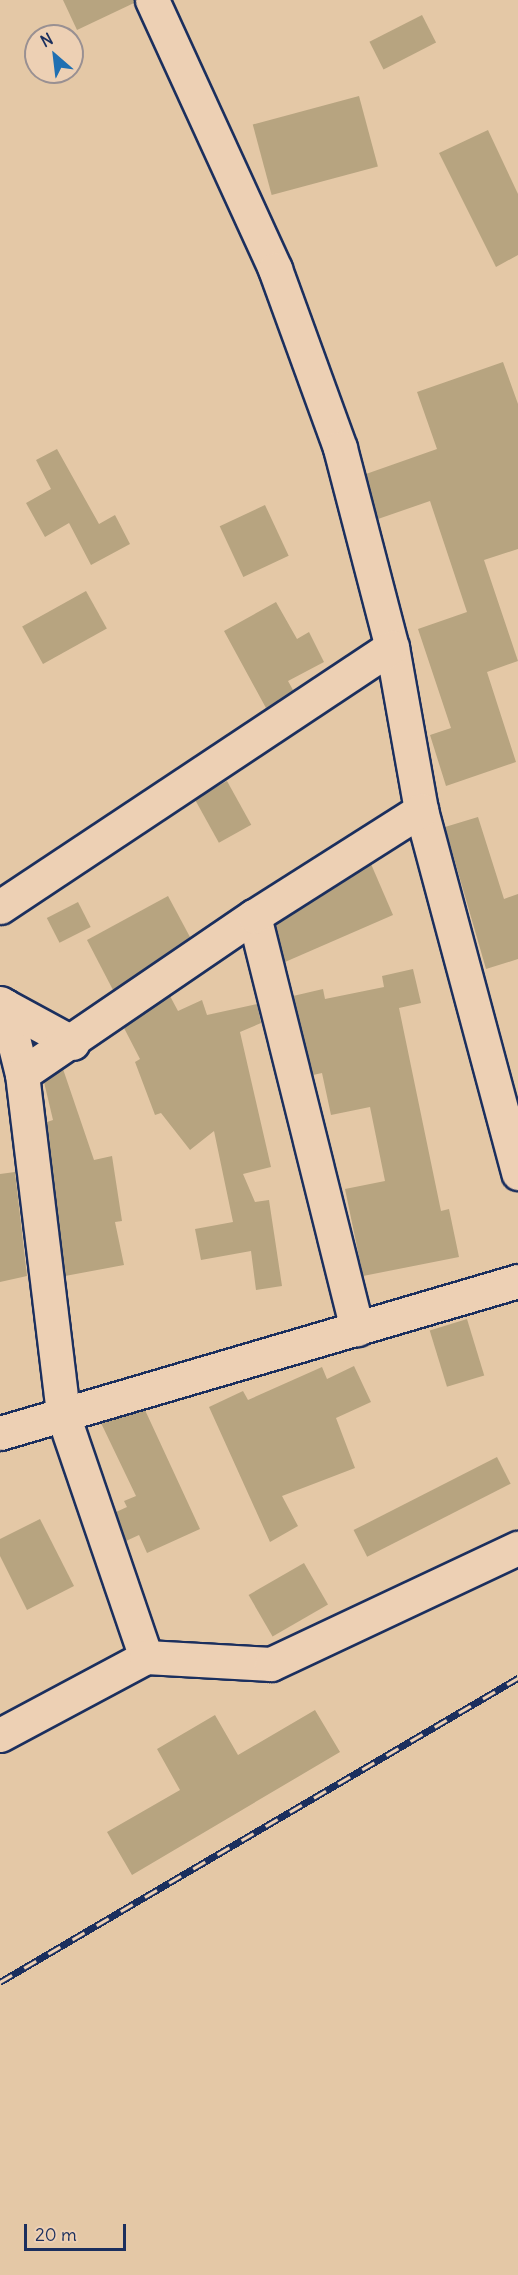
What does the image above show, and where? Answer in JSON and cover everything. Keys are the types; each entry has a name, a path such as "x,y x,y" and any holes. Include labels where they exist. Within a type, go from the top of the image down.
{"street":[{"path":"152,0 275,269 340,448 392,647 421,810 518,1173"},
{"path":"0,907 392,647"},
{"path":"22,1074 73,1043 254,916 421,810"},
{"path":"254,916 357,1329"},
{"path":"2,1005 73,1043"},
{"path":"2,1005 22,1074 63,1415 146,1657"},
{"path":"0,1433 518,1281"},
{"path":"0,1735 146,1657 271,1664 518,1548"}],"building":[{"path":"63,0 134,0 134,3 84,27 84,24 74,24"},
{"path":"422,15 436,43 384,69 369,42"},
{"path":"359,96 378,167 272,195 253,124"},
{"path":"488,130 518,194 518,255 496,267 439,153"},
{"path":"503,362 518,404 518,549 484,560 518,661 487,672 516,762 446,786 430,735 451,728 418,629 467,612 430,501 378,519 366,474 437,449 417,392"},
{"path":"57,449 99,524 115,515 130,544 91,565 69,523 45,537 26,503 51,489 36,460"},
{"path":"265,505 289,556 243,577 220,526"},
{"path":"86,591 107,629 43,664 22,626"},
{"path":"276,602 297,639 309,632 324,662 288,681 293,690 266,708 224,631"},
{"path":"227,781 251,825 219,843 195,799"},
{"path":"478,817 504,899 518,894 518,959 486,969 445,827"},
{"path":"371,864 393,915 285,962 275,925"},
{"path":"168,896 190,937 113,990 87,940"},
{"path":"78,902 91,927 60,943 47,918"},
{"path":"413,969 421,1003 399,1008 441,1211 449,1209 459,1257 363,1276 345,1189 385,1181 370,1107 331,1115 322,1073 313,1075 293,996 323,989 325,999 384,987 382,976"},
{"path":"170,996 178,1011 202,1000 207,1015 257,1004 261,1023 240,1032 271,1167 243,1174 255,1202 269,1200 282,1286 256,1290 251,1251 201,1260 195,1229 233,1222 214,1131 190,1150 161,1113 155,1115 135,1062 140,1059 124,1028"},
{"path":"63,1069 94,1160 112,1156 122,1221 115,1222 124,1265 65,1276 47,1122 53,1120 44,1082"},
{"path":"15,1172 27,1276 0,1282 0,1174"},
{"path":"467,1319 484,1375 447,1387 430,1330"},
{"path":"354,1366 371,1402 336,1418 355,1468 282,1496 298,1526 270,1542 209,1407 243,1391 248,1400 322,1367 327,1379"},
{"path":"145,1410 200,1529 147,1553 139,1535 126,1541 116,1512 127,1507 124,1501 136,1496 101,1423"},
{"path":"497,1457 511,1484 367,1557 354,1530"},
{"path":"40,1519 74,1586 27,1610 0,1556 0,1539"},
{"path":"304,1563 328,1605 273,1637 249,1595"},
{"path":"315,1710 340,1752 132,1875 107,1832 180,1790 157,1749 215,1715 238,1755"}],"railway":[{"path":"0,1982 518,1678"}]}
